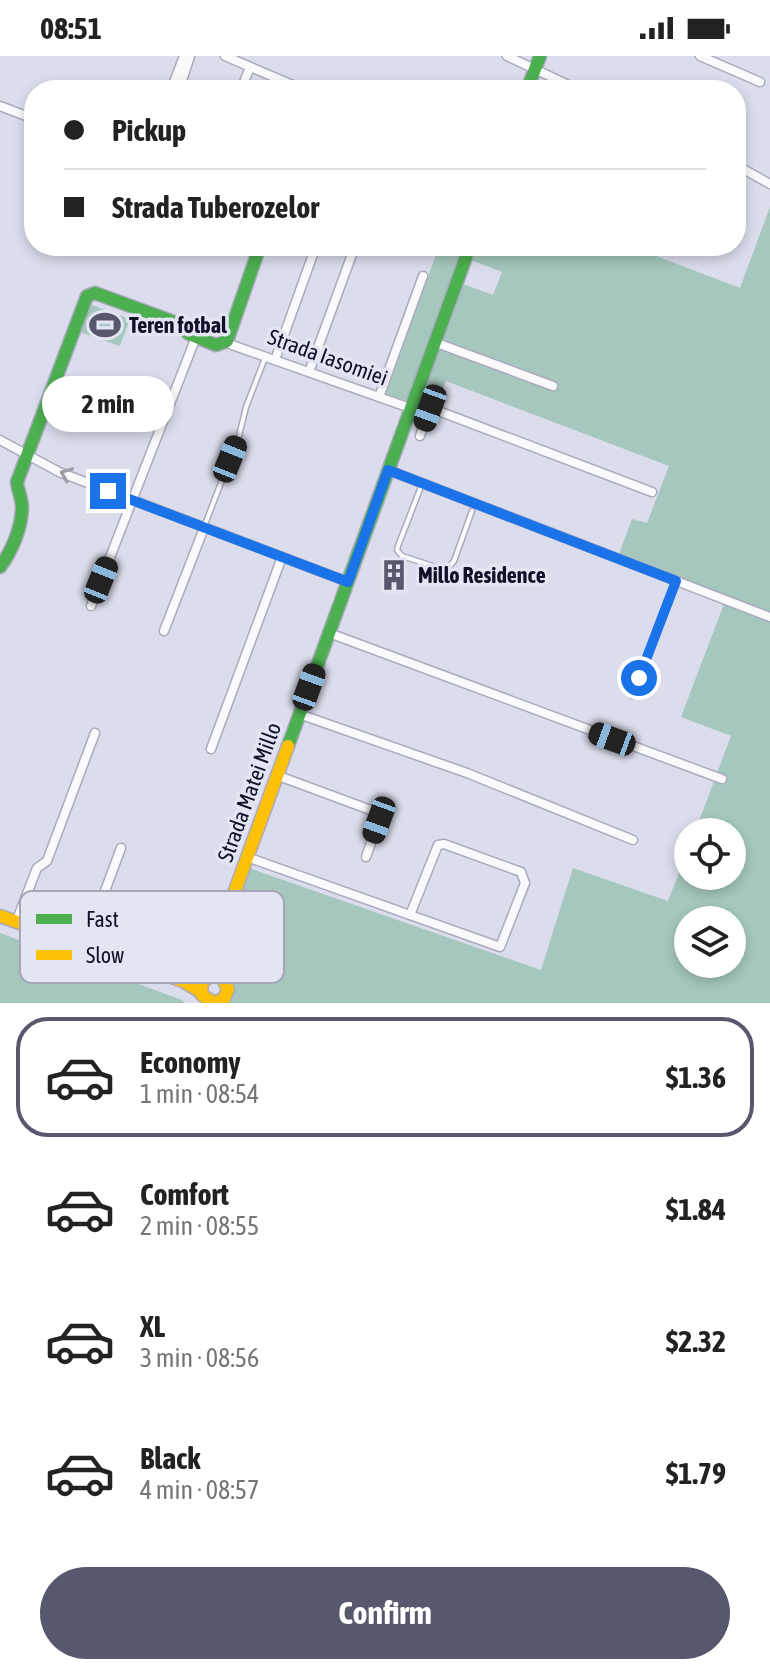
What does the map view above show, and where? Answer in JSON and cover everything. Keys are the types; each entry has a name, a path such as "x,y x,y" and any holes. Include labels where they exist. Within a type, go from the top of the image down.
{"street":[{"path":"175,80 184,56"},
{"path":"182,80 190,56"},
{"path":"225,56 281,80"},
{"path":"507,56 557,80"},
{"path":"531,80 540,56"},
{"path":"700,56 760,82"},
{"path":"245,80 250,67"},
{"path":"0,106 24,115"},
{"path":"746,171 770,184"},
{"path":"229,343 257,256"},
{"path":"275,360 312,256"},
{"path":"309,372 351,256"},
{"name":"Strada Matei Millo","path":"235,891 466,256"},
{"path":"379,397 423,276"},
{"name":"Strada Iasomiei","path":"28,455 85,300 90,293 95,293 174,322 196,337 216,345 229,343 379,397 430,408 652,492"},
{"path":"91,606 196,337"},
{"path":"434,342 553,386"},
{"path":"420,436 430,408"},
{"path":"0,440 59,472 348,582"},
{"path":"0,567 20,523 22,501 17,493 17,482 28,455"},
{"path":"388,470 770,617"},
{"path":"164,631 204,528"},
{"path":"211,749 282,557"},
{"path":"329,633 722,779"},
{"path":"299,714 467,773 633,840"},
{"path":"28,891 37,868 47,861 95,733"},
{"path":"276,775 376,812 379,820 366,857"},
{"path":"247,857 410,915 500,947 525,883 524,877 521,872 444,844 438,845 410,915"},
{"path":"105,891 121,848"},
{"path":"16,922 20,912"},
{"path":"0,916 20,923"},
{"name":"Strada Matei Millo","path":"204,990 210,1002 218,1003 228,992 226,983"}],"lane":[{"path":"204,528 265,356"},
{"path":"422,483 398,546 397,550 402,556 442,569 448,568 454,561 472,511"},
{"path":"632,696 676,581"}],"green space":[{"path":"770,207 770,1003 227,1003 231,992 230,983 284,983 284,891 240,891 249,868 541,970 573,868 668,901 674,886 674,890 746,890 746,818 700,818 731,736 681,717 727,596 619,554 632,519 647,523 669,466 446,381 436,406 420,400 463,284 493,295 502,272 471,260 472,256 656,256 740,288"},
{"path":"435,256 462,256 408,401 386,394"},
{"name":"Teren fotbal","path":"89,304 130,319 120,346 80,332"},
{"path":"0,933 20,940 20,983 136,983 185,1003 0,1003"}],"traffic: fast":[{"path":"531,80 540,56"},
{"path":"0,567 12,546 22,515 17,482 87,296 95,293 174,322 189,334 216,345 227,341 257,256"},
{"path":"288,746 466,256"}],"traffic: slow":[{"path":"235,891 288,746"},
{"path":"0,916 20,923"},
{"path":"186,983 201,992"},
{"path":"202,983 202,995 214,1003"},
{"path":"214,1003 224,999 228,989 225,983"}],"place":[{"name":"Teren fotbal","path":"105,325"},
{"name":"Millo Residence","path":"394,575"}],"route":[{"path":"108,491 348,582 388,470 676,581 639,678"}]}
